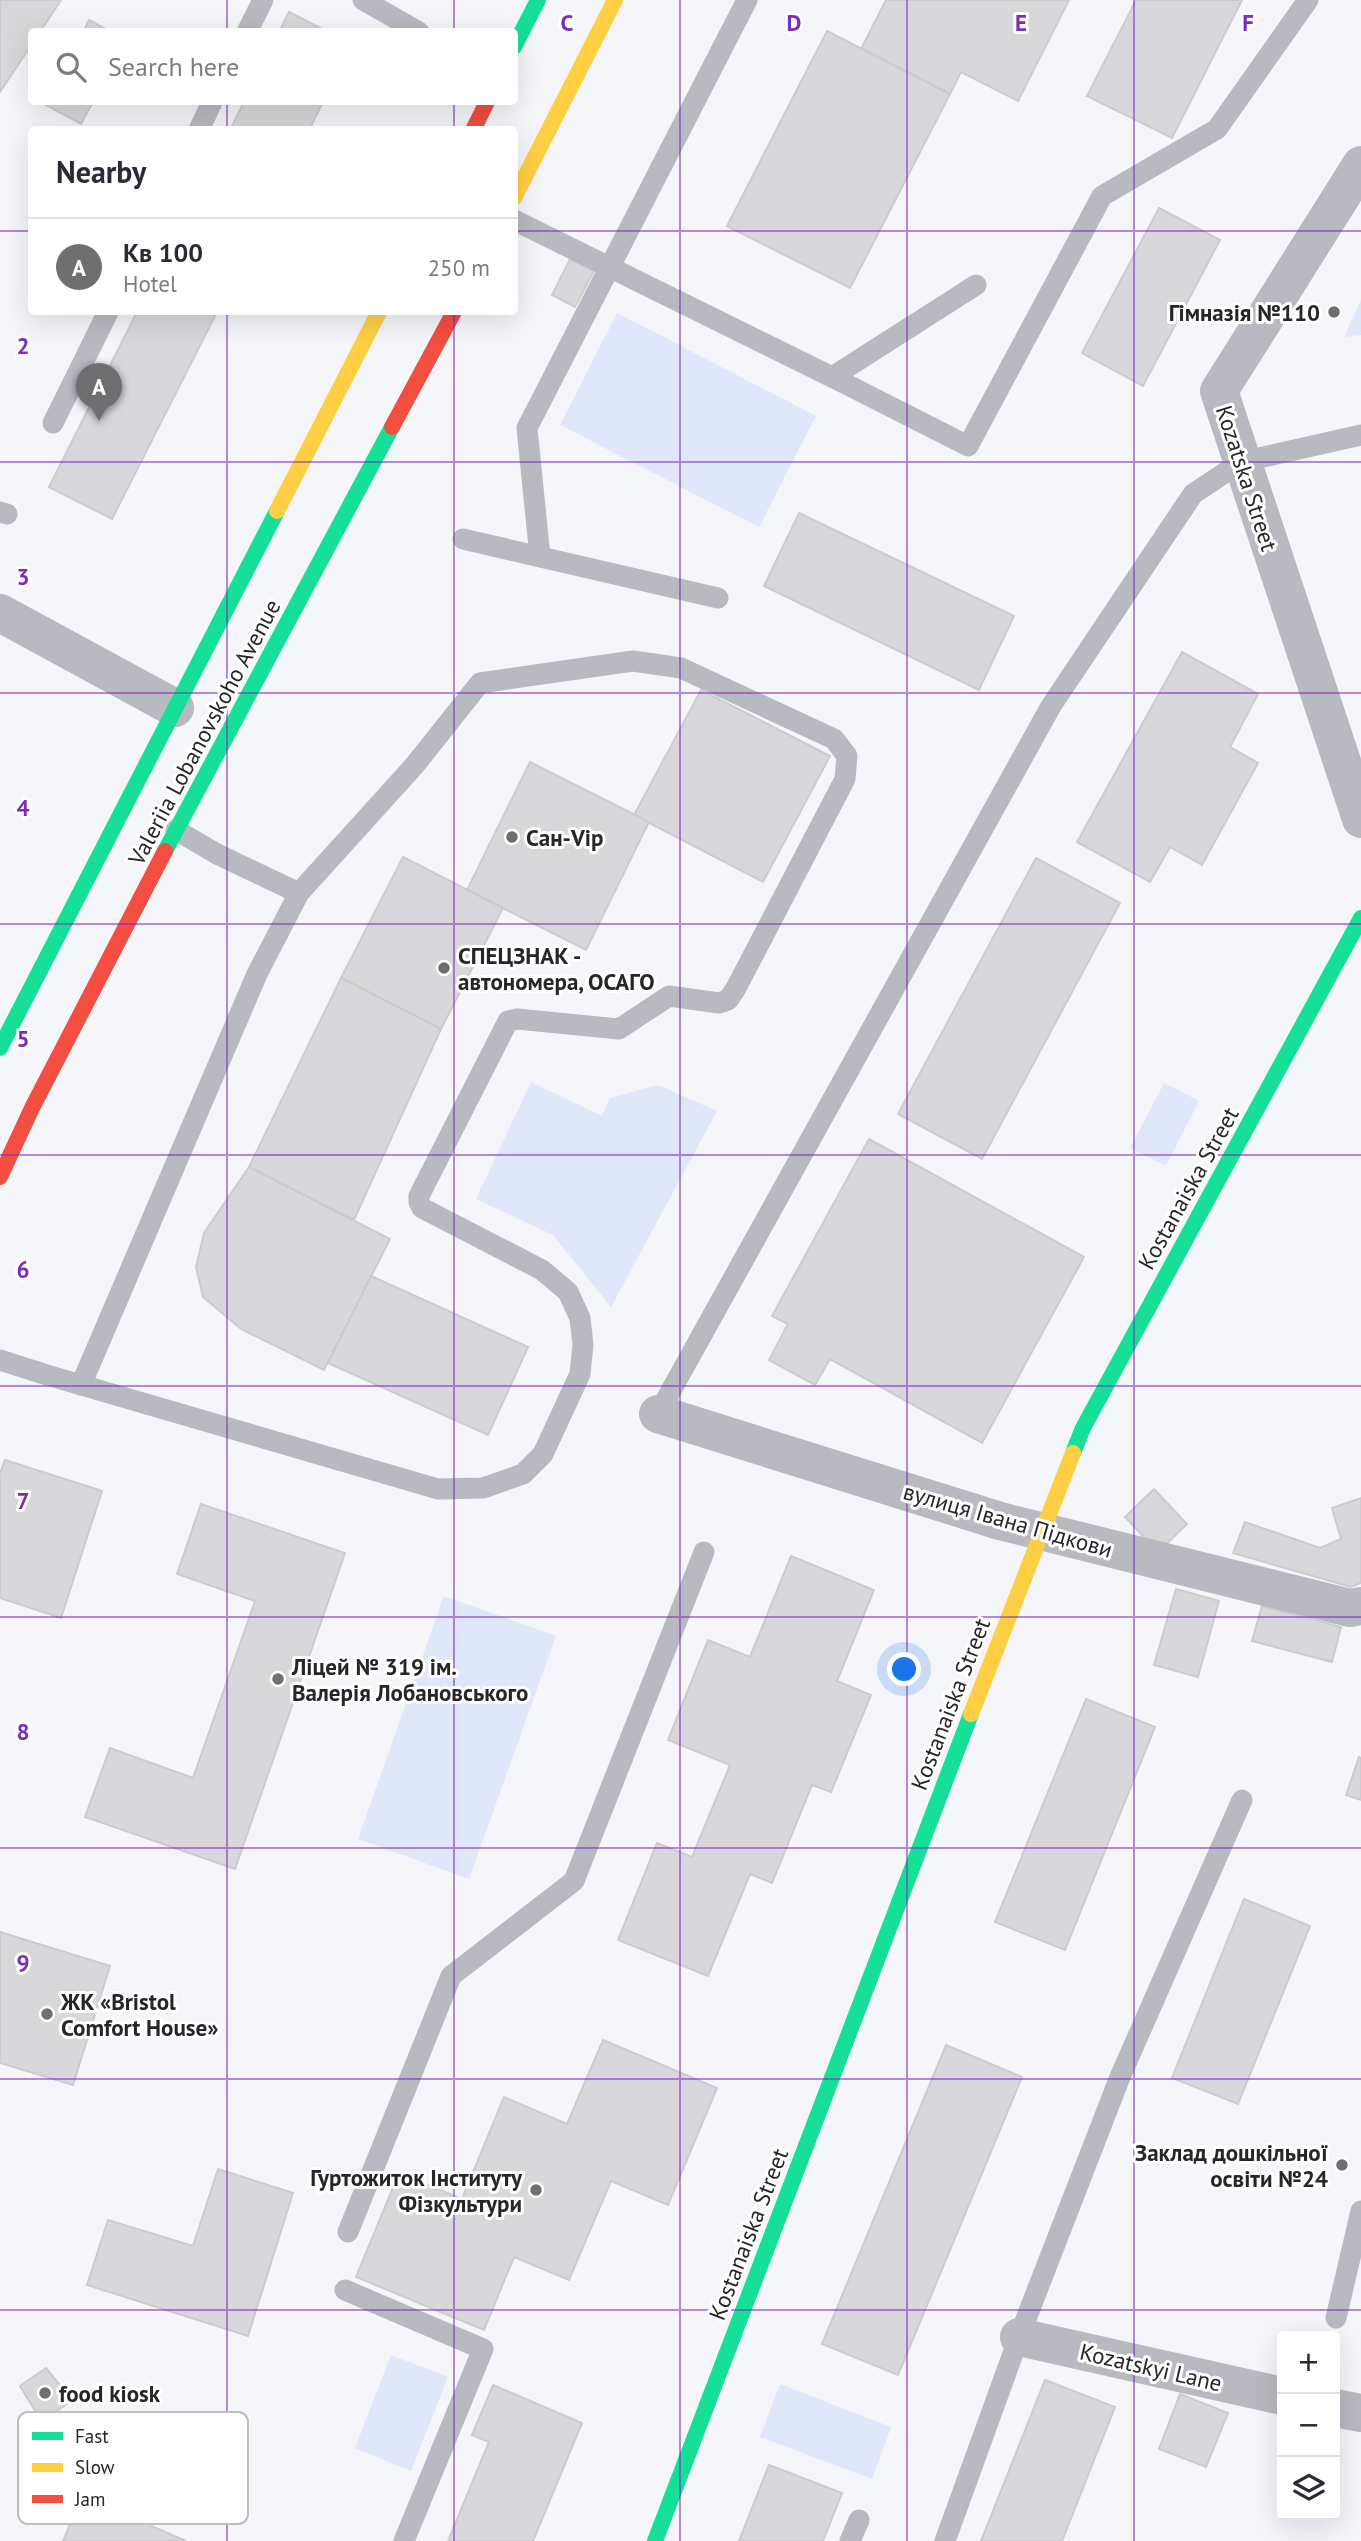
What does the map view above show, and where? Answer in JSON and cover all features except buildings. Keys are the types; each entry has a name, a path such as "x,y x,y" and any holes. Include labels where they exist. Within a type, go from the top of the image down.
{"main road":[{"path":"518,39 538,0"},
{"path":"518,190 615,0"},
{"path":"475,126 486,105"},
{"name":"Valeriia Lobanovskoho Avenue","path":"0,1048 377,315"},
{"name":"Valeriia Lobanovskoho Avenue","path":"0,1177 176,831 452,315"},
{"name":"Kostanaiska Street","path":"656,2541 1040,1532 1083,1428 1361,918"}],"street":[{"name":"Kozatska Street","path":"1361,165 1219,391 1361,819"},
{"path":"0,613 176,708"},
{"name":"вулиця Івана Підкови","path":"658,1414 1040,1532 1350,1608 1361,1606"},
{"name":"Kozatskyi Lane","path":"1019,2337 1277,2395"},
{"path":"1340,2408 1361,2413"}],"lane":[{"path":"249,28 263,0"},
{"path":"362,0 412,28"},
{"path":"540,556 527,428 747,0"},
{"path":"518,222 968,446 1102,196 1217,129 1308,0"},
{"path":"201,126 211,105"},
{"path":"832,377 976,285"},
{"path":"52,423 106,315"},
{"path":"658,1414 1051,706 1193,494 1241,462 1361,435"},
{"path":"463,539 718,598"},
{"path":"0,1360 81,1385 438,1489 483,1488 523,1474 543,1454 580,1374 583,1345 580,1318 568,1292 542,1270 422,1208 419,1196 508,1021 517,1019 619,1028 669,996 719,1003 728,1000 845,779 846,757 834,739 681,668 633,661 480,683 414,766 299,893 257,974 81,1385"},
{"path":"176,831 299,893"},
{"path":"348,2232 451,1976 574,1881 704,1552"},
{"path":"946,2541 1019,2337 1119,2077 1241,1800"},
{"path":"1336,2318 1361,2211"},
{"path":"345,2290 483,2349 404,2541"},
{"path":"850,2541 859,2520"}],"shaded area":[{"path":"1361,300 1361,335 1344,337"},
{"path":"617,313 816,416 759,527 560,425"},
{"path":"531,1082 602,1116 610,1098 658,1085 717,1111 611,1307 553,1235 476,1199"},
{"path":"1164,1083 1199,1101 1166,1166 1130,1148"},
{"path":"444,1596 556,1636 469,1879 358,1839"},
{"path":"391,2355 448,2377 411,2471 355,2448"},
{"path":"780,2384 891,2427 872,2479 760,2437"}],"traffic: fast":[{"path":"518,39 538,0"},
{"path":"165,851 392,427"},
{"path":"0,1048 277,511"},
{"path":"1073,1453 1083,1428 1361,918"},
{"path":"655,2541 971,1714"}],"traffic: slow":[{"path":"518,190 615,0"},
{"path":"277,511 377,315"},
{"path":"971,1714 1073,1453"}],"traffic: jam":[{"path":"475,126 486,105"},
{"path":"392,427 452,315"},
{"path":"0,1177 32,1108 165,851"}],"place":[{"name":"Гімназія №110","path":"1334,312"},
{"name":"Кв 100","path":"99,421"},
{"name":"Сан-Vip","path":"512,837"},
{"name":"СПЕЦЗНАК - автономера, ОСАГО","path":"444,968"},
{"name":"Ліцей № 319 ім. Валерія Лобановського","path":"278,1679"},
{"name":"ЖК «Bristol Comfort House»","path":"47,2014"},
{"name":"Заклад дошкільної освіти №24","path":"1342,2165"},
{"name":"Гуртожиток Інституту Фізкультури","path":"536,2190"},
{"name":"food kiosk","path":"45,2393"}]}
